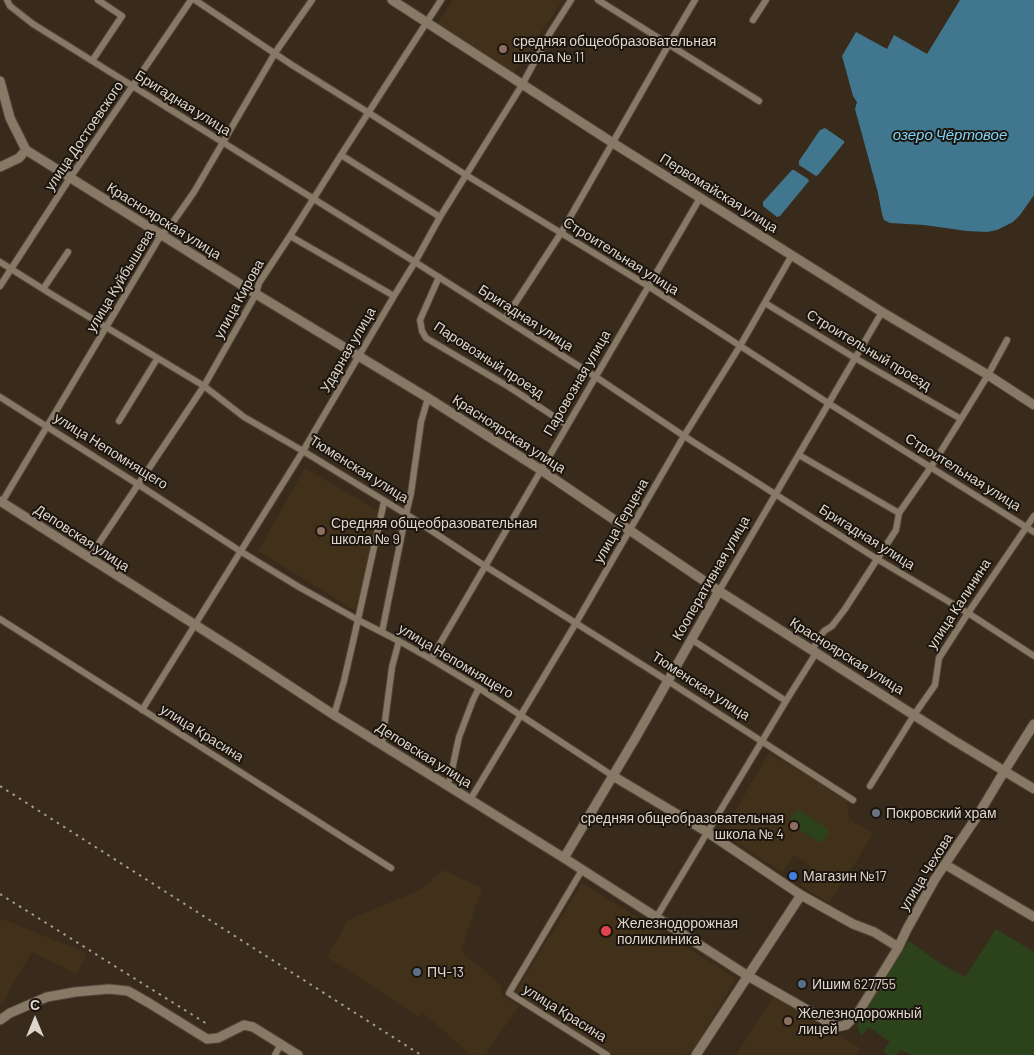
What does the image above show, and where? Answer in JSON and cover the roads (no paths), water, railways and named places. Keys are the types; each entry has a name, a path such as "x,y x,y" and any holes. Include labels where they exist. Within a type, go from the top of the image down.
{"main road":[{"name":"Первомайская улица","path":"392,0 700,198 1034,405"},
{"path":"0,81 10,118 26,150 19,158 0,167"},
{"name":"Красноярская улица","path":"26,150 256,294 428,398 541,470 719,591 953,740 1034,789"},
{"name":"Деповская улица","path":"1,502 748,976 836,1027"},
{"name":"Кооперативная улица","path":"564,858 719,591"},
{"name":"улица Чехова","path":"836,1027 846,1026 858,1012 898,948 907,928 935,880 1033,727"},
{"name":"улица Непомнящего","path":"613,776 707,832 801,895 853,924 874,932 895,944 898,948"},
{"path":"946,865 1034,917"},
{"path":"696,1055 801,895"},
{"path":"0,1020 10,1013 47,997 109,989 128,991 208,1039 218,1038 244,1024 253,1027 298,1055"}],"street":[{"name":"Бригадная улица","path":"7,0 10,6 32,24 439,277 877,559 968,613 1034,656"},
{"path":"92,61 122,16 98,0"},
{"name":"улица Достоевского","path":"0,286 70,178 191,0"},
{"name":"Строительная улица","path":"195,0 292,65 466,175 648,286 828,403 1034,532"},
{"name":"улица Куйбышева","path":"1,502 161,235 172,225 194,192 275,53 312,0"},
{"name":"улица Кирова","path":"89,558 204,386 256,294 258,283 441,0"},
{"name":"Ударная улица","path":"142,710 303,451 440,217 571,0"},
{"path":"598,0 759,101"},
{"path":"505,319 561,233 695,0"},
{"path":"753,20 766,0"},
{"path":"341,155 440,217"},
{"name":"Паровозная улица","path":"430,659 700,198"},
{"path":"290,236 394,296"},
{"path":"43,289 68,252"},
{"name":"улица Герцена","path":"470,800 576,623 684,436 740,346 792,255"},
{"name":"Тюменская улица","path":"0,262 204,386 244,417 406,514 853,800"},
{"name":"Паровозный проезд","path":"439,277 420,320 422,331 426,338 509,387 567,425"},
{"name":"Строительный проезд","path":"765,303 961,419"},
{"name":"Кооперативная улица","path":"719,591 882,312"},
{"path":"656,918 786,701 824,631 832,626 845,609 896,530 899,513 961,419 988,375 1006,340"},
{"path":"119,420 157,359"},
{"name":"улица Непомнящего","path":"0,397 240,551 299,587 399,641 479,688 613,776"},
{"path":"382,632 411,493 421,422 428,398"},
{"path":"799,455 899,513"},
{"path":"334,715 346,672 384,502"},
{"name":"улица Калинина","path":"870,786 935,685 939,658 1034,516"},
{"name":"улица Красина","path":"0,619 391,868"},
{"path":"691,639 786,701"},
{"path":"382,744 392,667 399,641"},
{"path":"450,779 459,737 472,700 479,688"},
{"name":"улица Красина","path":"582,870 509,993 607,1055"},
{"path":"275,1055 281,1044"}],"water":[{"name":"озеро Чёртовое","path":"960,0 1034,0 1034,195 1013,222 997,230 987,232 890,223 884,220 882,214 855,109 857,102 853,96 842,56 856,32 887,49 894,35 927,54"},
{"path":"825,128 844,141 844,143 816,176 799,165 799,161 820,130"},
{"path":"792,170 809,181 780,216 777,217 763,206 763,202"}],"railway":[{"path":"0,786 421,1055"},
{"path":"0,894 207,1024"}],"place":[{"name":"средняя общеобразовательная школа № 11","path":"503,49"},
{"name":"Средняя общеобразовательная школа № 9","path":"321,531"},
{"name":"Покровский храм","path":"876,813"},
{"name":"средняя общеобразовательная школа № 4","path":"794,826"},
{"name":"Магазин №17","path":"793,876"},
{"name":"Железнодорожная поликлиника","path":"606,931"},
{"name":"ПЧ-13","path":"417,972"},
{"name":"Ишим 627755","path":"802,984"},
{"name":"Железнодорожный лицей","path":"788,1021"}]}
